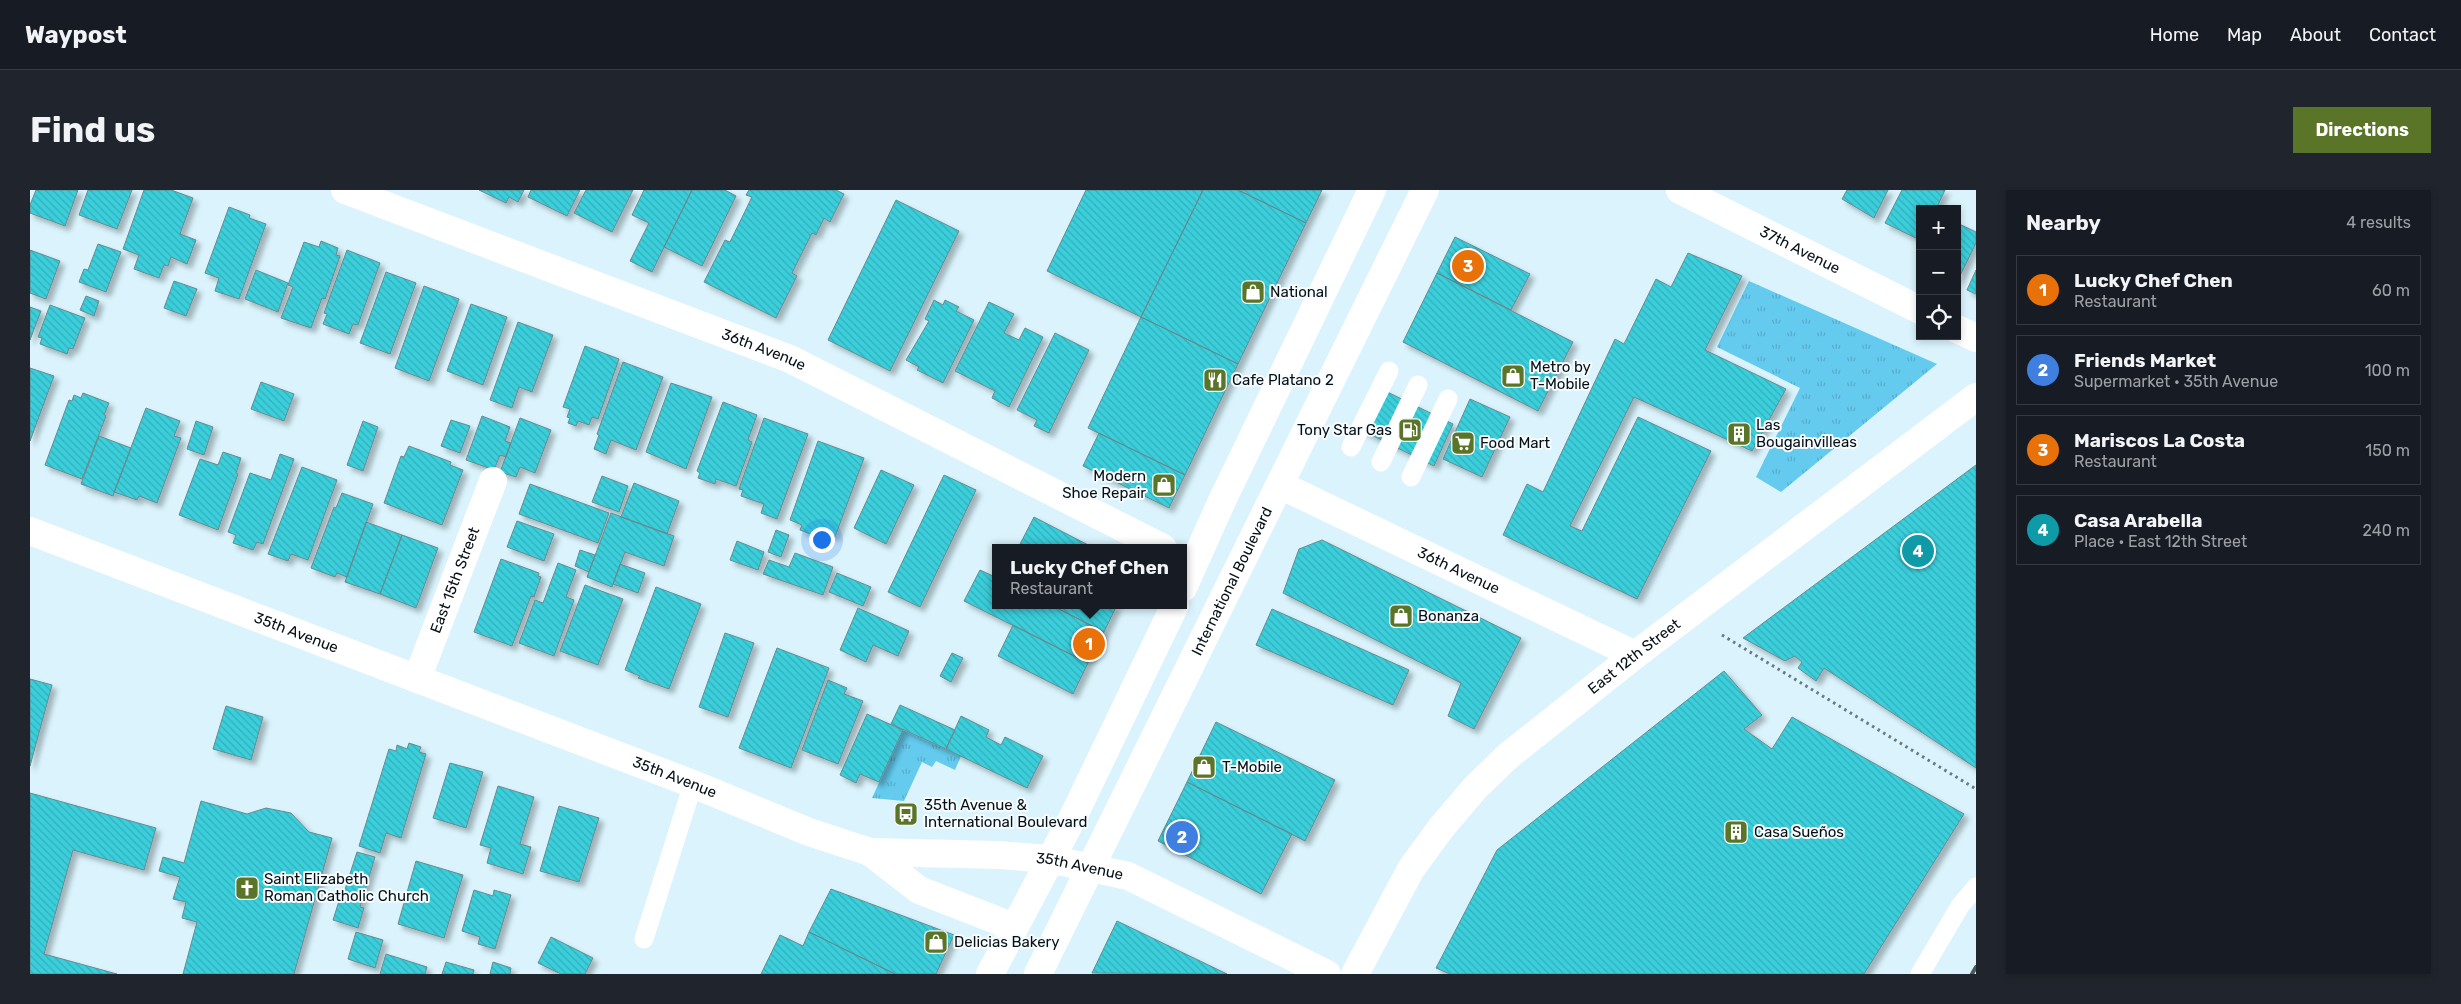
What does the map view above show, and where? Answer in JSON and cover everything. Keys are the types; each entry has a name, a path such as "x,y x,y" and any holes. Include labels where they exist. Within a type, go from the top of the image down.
{"main road":[{"name":"36th Avenue","path":"345,190 790,358 1155,544"},
{"path":"1188,560 1220,503 1372,190"},
{"name":"International Boulevard","path":"1038,974 1425,190"},
{"name":"37th Avenue","path":"1680,190 1916,308"},
{"path":"1961,331 1976,338"},
{"name":"East 12th Street","path":"1355,974 1411,869 1441,828 1475,788 1508,756 1635,655 1976,397"},
{"name":"East 15th Street","path":"417,679 493,481"},
{"name":"36th Avenue","path":"1280,486 1635,655"},
{"name":"35th Avenue","path":"30,530 693,784 809,832 870,852 999,855 1049,859 1128,876 1327,974"},
{"path":"990,974 1102,759 1173,609"},
{"path":"870,852 919,890 1014,927"}],"lane":[{"path":"1351,447 1389,370"},
{"path":"1381,462 1418,384"},
{"path":"1411,477 1448,399"},
{"path":"644,939 693,784"},
{"path":"1920,974 1960,906 1976,887"}],"path":[{"path":"1722,636 1976,789"}],"green space":[{"path":"1749,281 1937,364 1781,492 1756,477 1800,388 1717,347"},
{"path":"903,730 961,756 955,770 936,761 932,767 922,762 904,801 872,798"}],"building":[{"path":"36,190 78,190 65,226 30,213 30,205"},
{"path":"88,190 132,190 117,229 79,215"},
{"path":"144,190 171,190 193,198 180,234 196,240 187,264 171,257 168,266 164,265 159,278 134,269 139,255 123,249"},
{"path":"479,190 524,190 518,202 509,197 506,203"},
{"path":"531,190 580,190 567,216 528,197"},
{"path":"586,190 633,190 612,232 574,213"},
{"path":"644,190 692,190 652,272 630,261 649,223 632,215"},
{"path":"692,190 725,190 736,196 702,266 664,247"},
{"path":"749,190 836,190 844,194 830,222 824,218 816,235 812,233 792,273 797,276 776,318 704,282 725,240 730,242 752,197 746,195"},
{"path":"1086,190 1203,190 1141,317 1047,271"},
{"path":"1203,190 1238,190 1306,223 1238,364 1141,317"},
{"path":"1238,190 1322,190 1306,223"},
{"path":"1847,190 1888,190 1874,218 1842,199"},
{"path":"1902,190 1945,190 1938,205 1916,205 1916,238 1885,223"},
{"path":"896,200 959,231 890,371 828,340"},
{"path":"229,207 250,215 249,218 266,224 239,299 215,291 219,278 205,273"},
{"path":"1961,225 1976,232 1976,243 1961,274"},
{"path":"1455,237 1530,274 1511,310 1437,273"},
{"path":"321,241 338,248 336,255 340,256 325,299 322,298 311,328 281,318 293,287 288,285 304,242 319,247"},
{"path":"98,244 121,252 106,292 79,282 84,269 88,270"},
{"path":"30,250 60,261 46,299 30,293"},
{"path":"347,250 380,263 358,325 353,324 349,334 323,324 327,314 324,313"},
{"name":"Las Bougainvilleas","path":"1688,253 1742,276 1705,350 1786,389 1752,451 1634,397 1570,526 1582,531 1638,417 1711,451 1637,599 1503,535 1527,484 1543,492 1615,339 1624,344 1656,279 1671,287"},
{"path":"256,270 288,283 278,312 245,299"},
{"path":"1976,270 1976,294 1967,290"},
{"path":"386,272 416,283 390,354 360,343"},
{"name":"Metro by T-Mobile","path":"1437,273 1573,342 1538,411 1403,342"},
{"path":"174,281 197,289 186,316 164,308"},
{"path":"424,286 459,299 429,381 395,368"},
{"path":"86,296 99,301 94,316 80,310"},
{"path":"934,300 943,305 945,300 959,307 956,311 974,320 943,383 917,370 919,367 906,360 929,321 925,319"},
{"path":"989,302 1014,314 1004,333 1019,340 1025,328 1043,337 1009,407 992,398 995,391 955,371"},
{"path":"471,304 507,317 483,385 447,371"},
{"path":"50,305 85,318 73,349 69,348 67,354 40,344 42,338 38,337"},
{"path":"30,307 41,311 30,340"},
{"path":"1141,317 1238,364 1185,475 1088,428"},
{"path":"518,322 553,335 532,392 519,387 512,408 490,400"},
{"path":"1055,333 1089,350 1049,433 1034,426 1037,420 1017,410"},
{"path":"585,346 619,359 598,419 592,417 589,425 578,421 576,426 568,423 570,418 567,417 570,409 563,407"},
{"path":"623,362 663,377 636,450 611,440 606,454 594,449 599,435 597,434"},
{"path":"30,368 54,376 30,441"},
{"path":"261,382 294,394 284,421 251,409"},
{"path":"671,383 712,397 686,469 646,452"},
{"path":"1375,386 1453,424 1434,466 1355,427"},
{"path":"83,393 109,403 104,415 106,416 82,479 45,465 69,400 72,401 74,395 81,398"},
{"path":"1470,399 1510,417 1482,477 1443,459"},
{"path":"723,402 757,415 748,440 752,442 736,486 716,479 715,484 698,478 700,473 697,471"},
{"path":"146,408 180,421 174,436 181,438 157,503 139,496 137,500 114,492"},
{"path":"482,416 510,427 505,441 511,443 506,457 500,455 494,470 466,460"},
{"path":"520,418 551,430 535,473 520,467 516,477 500,472"},
{"path":"764,418 808,434 777,519 761,513 764,504 741,496 743,490 739,489"},
{"path":"451,420 470,426 460,453 441,446"},
{"path":"196,421 213,427 204,455 187,449"},
{"path":"363,421 378,427 363,471 347,465"},
{"path":"1099,433 1185,475 1169,508 1083,466"},
{"path":"99,436 131,448 113,496 81,484"},
{"path":"818,441 864,458 835,537 818,530 816,536 800,530 802,525 790,520"},
{"path":"409,446 451,462 450,465 463,470 442,525 384,503 401,456 404,457"},
{"path":"223,452 241,458 236,473 238,474 218,530 179,515 200,459 218,465"},
{"path":"280,454 294,459 263,544 257,542 253,550 233,543 236,535 228,532 250,473 271,480"},
{"path":"1976,465 1976,768 1824,668 1816,681 1798,668 1802,662 1795,656 1785,661 1743,638"},
{"path":"302,467 337,480 308,560 291,554 288,561 268,554"},
{"path":"881,470 914,485 886,544 854,528"},
{"path":"944,475 976,490 920,607 888,592"},
{"path":"602,476 628,486 619,512 592,502"},
{"path":"634,483 679,501 667,534 621,517"},
{"path":"530,484 609,513 598,543 519,514"},
{"path":"342,493 373,504 347,577 337,573 335,577 311,568 334,507 336,508"},
{"path":"611,513 674,536 664,566 625,552 612,587 587,577"},
{"path":"1034,517 1086,544 1020,544"},
{"path":"517,521 554,534 544,561 507,547"},
{"path":"366,522 402,535 380,594 345,582"},
{"path":"776,530 789,535 781,557 768,552"},
{"path":"402,535 438,548 416,608 380,594"},
{"name":"Bonanza","path":"1322,540 1521,638 1474,729 1448,716 1461,683 1283,593 1299,549"},
{"path":"737,541 764,552 758,570 730,560"},
{"path":"580,550 595,555 589,572 575,566"},
{"path":"795,553 833,567 823,595 763,574 769,560 789,567"},
{"path":"501,559 539,573 538,576 541,577 534,597 531,596 512,646 474,632"},
{"path":"558,563 576,570 566,597 574,600 554,656 519,643 535,600 543,603"},
{"path":"620,564 645,573 638,593 613,584"},
{"path":"980,570 992,576 992,609 1059,609 1104,632 1088,663 964,601"},
{"path":"837,573 871,587 863,606 829,592"},
{"path":"585,585 623,599 598,665 560,651"},
{"path":"656,587 701,604 669,689 638,678 640,676 625,670"},
{"path":"858,608 909,631 898,656 873,645 866,662 840,650"},
{"path":"1059,609 1115,609 1104,632"},
{"path":"1272,609 1409,670 1393,705 1256,645"},
{"path":"1013,625 1088,663 1073,694 998,656"},
{"path":"725,633 754,643 728,717 699,707"},
{"path":"777,648 829,668 791,768 739,748"},
{"path":"952,653 963,658 951,682 940,676"},
{"name":"Casa Sueños","path":"1724,671 1762,715 1744,729 1772,749 1792,717 1964,814 1864,974 1450,974 1436,968 1497,850"},
{"path":"30,679 52,685 30,766"},
{"path":"828,680 847,688 844,694 863,701 838,764 802,750"},
{"path":"900,705 955,730 946,749 891,724"},
{"path":"226,706 263,717 251,760 213,749"},
{"path":"867,714 903,730 879,782 860,774 856,783 840,775"},
{"path":"961,716 989,730 986,737 1001,745 1005,737 1043,756 1027,788 946,749"},
{"path":"1216,722 1335,780 1305,841 1187,782"},
{"path":"409,743 421,747 419,752 426,754 401,838 386,833 380,853 359,846 389,749 396,751 397,745 407,749"},
{"path":"450,763 483,772 466,828 433,818"},
{"path":"1187,782 1292,834 1261,894 1158,841"},
{"path":"498,786 534,797 520,844 531,847 523,874 487,863 491,848 480,845"},
{"path":"30,793 156,828 144,870 73,850 44,954 117,974 30,974"},
{"name":"Saint Elizabeth Roman Catholic Church","path":"201,801 247,814 266,808 291,813 309,832 332,838 294,974 183,974 197,922 182,918 186,902 173,899 180,877 159,871 163,857 184,863"},
{"path":"559,806 599,818 579,882 540,871"},
{"path":"357,852 375,857 360,907 364,908 358,928 333,920 339,901 341,902"},
{"path":"416,861 463,875 444,938 398,924"},
{"path":"831,889 954,935 936,974 895,974 809,932"},
{"path":"474,890 493,896 494,890 511,895 495,949 478,944 480,937 462,931"},
{"path":"1117,921 1227,974 1092,973"},
{"path":"356,932 383,940 375,968 348,959"},
{"path":"809,932 895,974 761,974 780,935 803,946"},
{"path":"551,937 593,958 585,974 561,974 538,963"},
{"path":"386,954 427,967 425,974 380,974"},
{"path":"446,962 474,970 473,974 442,974"},
{"path":"493,962 511,968 510,974 490,974"}],"railway":[{"path":"1972,974 1976,967"}],"place":[{"name":"Mariscos La Costa","path":"1468,266"},
{"name":"National","path":"1253,292"},
{"name":"Metro by T-Mobile","path":"1513,376"},
{"name":"Cafe Platano 2","path":"1215,380"},
{"name":"Tony Star Gas","path":"1410,430"},
{"name":"Las Bougainvilleas","path":"1739,434"},
{"name":"Food Mart","path":"1463,443"},
{"name":"Modern Shoe Repair","path":"1164,485"},
{"name":"Casa Arabella","path":"1918,551"},
{"name":"Bonanza","path":"1401,616"},
{"name":"Lucky Chef Chen","path":"1089,644"},
{"name":"T-Mobile","path":"1204,767"},
{"name":"35th Avenue & International Boulevard","path":"906,814"},
{"name":"Casa Sueños","path":"1736,832"},
{"name":"Friends Market","path":"1182,837"},
{"name":"Saint Elizabeth Roman Catholic Church","path":"247,888"},
{"name":"Delicias Bakery","path":"936,942"}]}
